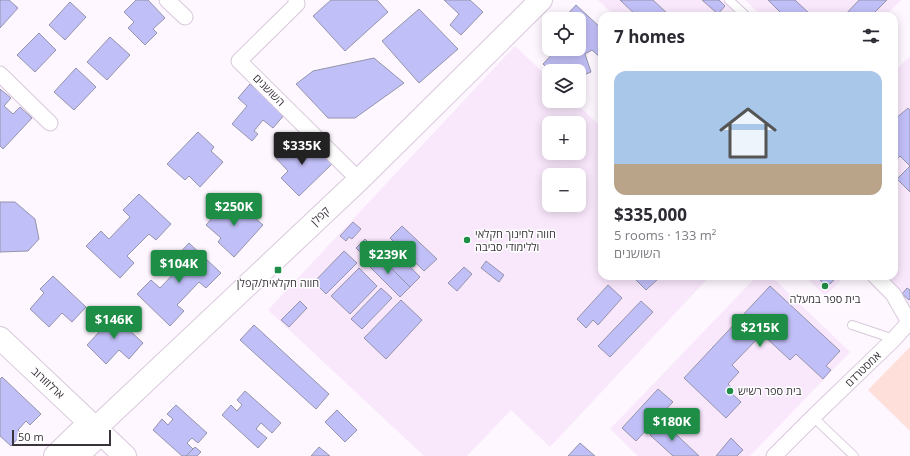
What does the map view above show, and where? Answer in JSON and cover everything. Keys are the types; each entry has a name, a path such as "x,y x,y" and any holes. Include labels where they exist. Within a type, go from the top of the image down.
{"street":[{"path":"167,0 185,17"},
{"name":"השושנים","path":"296,0 297,4 239,61 359,180"},
{"name":"קפלן","path":"77,456 96,438 96,428 359,180 541,0"},
{"path":"0,74 50,122"},
{"name":"אמסטרדם","path":"774,456 894,339 909,322 893,294 879,280"},
{"name":"ארלוזורוב","path":"0,338 125,456"},
{"name":"קפלן","path":"55,456 85,427 96,428"}],"lane":[{"path":"729,0 742,12"},
{"path":"852,325 894,339"},
{"path":"813,417 854,456"}],"shaded area":[{"path":"598,0 722,0 734,11 733,12 611,12"},
{"path":"745,0 901,0 889,12 758,12"},
{"name":"חווה לחינוך חקלאי וללימודי סביבה","path":"515,46 542,71 542,108 581,108 598,124 598,280 706,280 550,447 511,410 467,456 424,456 268,310"},
{"path":"910,56 910,305 885,280 898,280 898,68"},
{"name":"בית ספר רשיש","path":"753,280 775,280 850,352 750,456 638,456 610,429"},
{"name":"בית ספר במעלה","path":"809,280 841,280 825,296"},
{"path":"910,347 910,431 868,390"}],"building":[{"path":"0,0 9,0 18,8 0,28"},
{"path":"136,0 148,0 165,18 153,29 157,33 145,45 128,28 134,22 124,12"},
{"path":"331,0 377,0 388,12 345,51 313,16"},
{"path":"444,0 470,0 483,12 461,35 450,25 459,14"},
{"path":"620,0 653,0 666,12 633,12"},
{"path":"702,0 719,0 725,6 720,12 716,12"},
{"path":"768,0 795,0 808,12 780,12"},
{"path":"859,0 887,0 875,12 848,12"},
{"path":"70,2 86,17 65,40 49,25"},
{"path":"576,5 584,12 570,12"},
{"path":"419,9 458,49 419,83 382,41"},
{"path":"586,14 598,25 598,55 592,50 586,53"},
{"path":"39,33 56,50 35,72 17,55"},
{"path":"110,37 130,55 107,80 87,62"},
{"path":"550,56 586,56 591,72 586,74 586,64 543,64"},
{"path":"374,58 404,83 355,118 328,118 296,84 313,71"},
{"path":"76,68 96,87 74,110 54,92"},
{"path":"250,84 285,114 273,128 263,120 254,131 258,134 252,141 232,124 247,106 238,98"},
{"path":"0,89 11,98 4,106 13,114 20,107 32,118 3,149 0,146"},
{"path":"908,108 910,110 910,166 900,156 898,158 898,117"},
{"path":"198,132 214,147 211,151 223,162 200,187 189,176 185,180 167,164"},
{"path":"293,139 307,153 316,145 333,163 299,196 281,178 288,171 275,157"},
{"path":"910,166 910,192 898,180 898,178"},
{"path":"139,194 171,224 156,240 149,234 127,256 134,263 120,278 86,246 101,231 109,239 130,217 123,210"},
{"path":"229,199 245,213 247,211 263,225 234,257 218,242 221,238 206,225"},
{"path":"0,202 15,202 35,219 39,239 28,251 0,252"},
{"path":"353,222 361,229 352,239 349,237 346,241 340,236"},
{"path":"402,226 437,259 424,271 390,238"},
{"path":"365,239 372,246 363,255 356,248"},
{"path":"189,243 221,273 206,288 199,282 177,305 184,311 170,326 137,294 151,280 160,288 181,266 174,259"},
{"path":"387,243 420,277 410,287 376,253"},
{"path":"344,251 357,263 326,294 314,282"},
{"path":"376,253 410,287 400,297 366,263"},
{"path":"486,261 504,275 499,282 481,268"},
{"path":"464,267 472,274 457,291 448,283"},
{"path":"359,268 377,286 350,314 331,296"},
{"path":"53,276 86,307 72,322 62,313 49,327 30,309 44,293 40,289"},
{"path":"636,280 657,280 646,290"},
{"path":"820,280 834,280 827,287"},
{"path":"608,285 622,298 598,325 593,320 586,328 577,319"},
{"path":"770,286 840,351 826,366 831,370 823,379 796,354 790,360 762,334 732,365 739,372 728,384 733,389 730,392 741,402 726,418 684,378"},
{"path":"381,288 392,298 362,329 351,319"},
{"path":"907,288 910,290 909,300 902,294"},
{"path":"401,300 422,320 386,359 364,338"},
{"path":"300,301 307,308 289,327 281,320"},
{"path":"641,301 653,312 610,357 598,346"},
{"path":"110,312 143,343 129,359 119,350 106,364 87,345 101,330 97,326"},
{"path":"254,325 329,394 316,409 240,340"},
{"path":"2,377 41,414 30,425 26,421 18,430 22,434 11,446 0,436 0,379"},
{"path":"658,389 673,402 636,441 622,428"},
{"path":"245,391 281,423 272,433 261,423 256,429 267,438 258,448 222,415 231,405 237,411 242,405 237,400"},
{"path":"176,405 207,433 198,443 192,438 187,443 193,449 186,456 182,456 153,430 162,419 168,425 173,419 167,414"},
{"path":"337,410 357,430 345,442 325,422"},
{"path":"662,421 699,456 673,456 650,435"},
{"path":"731,438 743,450 737,456 716,456"},
{"path":"580,443 595,456 568,456"},
{"path":"195,447 201,452 197,456 186,456"},
{"path":"319,447 330,456 311,456"}],"place":[{"name":"חווה לחינוך חקלאי וללימודי סביבה","path":"467,240"},
{"name":"חווה חקלאית/קפלן","path":"278,270"},
{"name":"בית ספר במעלה","path":"825,286"},
{"name":"בית ספר רשיש","path":"730,391"}]}
